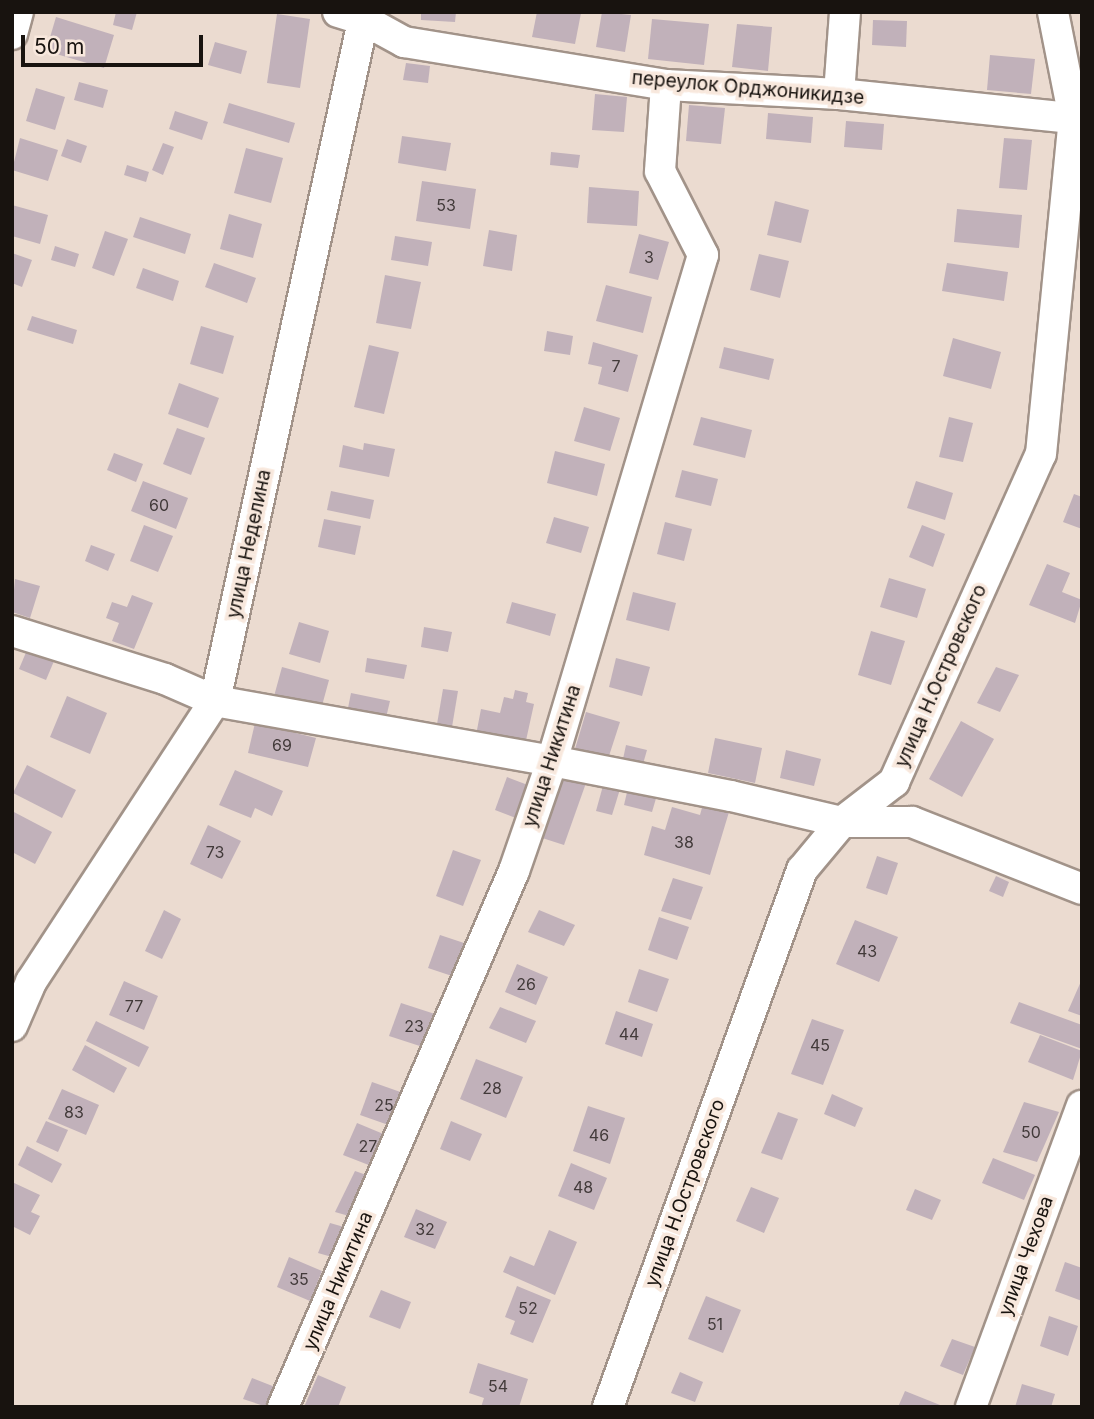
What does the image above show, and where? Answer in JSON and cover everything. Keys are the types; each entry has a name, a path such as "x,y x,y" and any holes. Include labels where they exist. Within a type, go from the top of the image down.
{"street":[{"path":"12,34 18,12"},
{"path":"839,94 845,12"},
{"name":"улица Н.Островского","path":"608,1407 802,870 842,822 894,782 1041,454 1078,119 1053,12"},
{"name":"переулок Орджоникидзе","path":"356,15 404,42 666,85 839,94 1078,119"},
{"name":"улица Неделина","path":"12,1026 31,982 215,701 356,15"},
{"name":"улица Никитина","path":"283,1407 514,871 552,761 703,255 660,171 666,85"},
{"path":"12,631 165,679 215,701 552,761 731,796 842,822 912,822 1082,889"},
{"name":"улица Чехова","path":"971,1407 1080,1115"}],"building":[{"path":"116,12 137,12 132,30 113,25"},
{"path":"421,12 456,12 455,22 421,20"},
{"path":"537,12 581,13 575,44 532,37"},
{"path":"602,12 631,15 625,52 596,47"},
{"path":"277,14 310,19 300,88 267,83"},
{"path":"56,17 114,35 104,68 46,51"},
{"path":"652,19 709,24 704,65 648,59"},
{"path":"873,20 907,21 906,47 872,45"},
{"path":"737,24 772,27 768,71 732,67"},
{"path":"215,42 247,51 241,74 208,65"},
{"path":"990,55 1035,59 1031,94 987,90"},
{"path":"406,63 430,66 428,83 403,80"},
{"path":"79,82 108,90 103,108 74,100"},
{"path":"36,88 65,97 55,130 26,121"},
{"path":"595,94 627,97 624,132 592,130"},
{"path":"229,103 295,123 289,143 223,123"},
{"path":"689,105 725,108 721,144 686,141"},
{"path":"175,111 208,122 202,140 169,129"},
{"path":"768,113 813,117 811,143 766,139"},
{"path":"846,121 884,124 882,150 844,147"},
{"path":"402,136 451,143 446,171 398,163"},
{"path":"20,138 58,150 48,181 12,170"},
{"path":"1004,138 1032,140 1027,190 999,188"},
{"path":"67,139 87,146 81,163 61,156"},
{"path":"163,143 174,147 163,175 152,170"},
{"path":"246,148 283,158 271,203 234,193"},
{"path":"551,152 580,155 578,168 550,165"},
{"path":"127,165 149,172 146,182 124,175"},
{"path":"422,181 476,189 470,229 416,221"},
{"path":"589,187 639,191 637,226 587,223"},
{"path":"775,201 809,210 801,243 767,235"},
{"path":"12,205 48,215 40,244 12,236"},
{"path":"957,209 1022,215 1019,248 954,242"},
{"path":"229,214 262,224 253,258 220,249"},
{"path":"140,217 191,234 185,254 133,237"},
{"path":"489,230 517,235 512,271 483,266"},
{"path":"105,231 128,239 114,276 92,268"},
{"path":"639,234 669,242 658,280 629,273"},
{"path":"395,236 432,242 428,266 391,260"},
{"path":"55,246 79,254 75,267 51,260"},
{"path":"12,253 32,260 22,287 12,283"},
{"path":"759,254 789,261 780,298 750,290"},
{"path":"214,263 256,278 247,303 205,287"},
{"path":"947,263 1008,272 1004,301 942,291"},
{"path":"143,268 179,281 173,301 136,288"},
{"path":"385,275 421,282 411,329 376,323"},
{"path":"606,285 652,297 643,333 596,321"},
{"path":"32,316 77,330 73,344 27,330"},
{"path":"201,326 234,336 223,374 190,364"},
{"path":"547,331 573,336 570,355 544,351"},
{"path":"953,338 1001,352 991,389 943,376"},
{"path":"593,342 638,355 628,392 598,384 602,367 588,364"},
{"path":"369,345 399,352 384,414 354,407"},
{"path":"724,347 774,359 769,380 719,368"},
{"path":"179,383 219,398 208,428 168,414"},
{"path":"584,407 620,418 610,451 574,441"},
{"path":"701,417 752,430 745,458 693,445"},
{"path":"949,417 973,423 963,462 939,457"},
{"path":"177,428 205,438 191,475 163,464"},
{"path":"364,443 395,449 389,477 339,467 343,445 363,450"},
{"path":"555,451 605,464 597,496 547,483"},
{"path":"114,453 143,464 136,482 107,470"},
{"path":"682,470 718,479 711,506 675,497"},
{"path":"143,481 188,498 176,529 131,511"},
{"path":"916,481 953,493 945,520 907,508"},
{"path":"331,491 374,500 370,519 327,510"},
{"path":"1074,494 1082,497 1082,529 1063,522"},
{"path":"554,517 589,527 581,553 546,543"},
{"path":"324,519 361,526 355,555 318,547"},
{"path":"665,522 692,529 684,561 657,554"},
{"path":"144,525 173,536 158,572 130,561"},
{"path":"922,525 945,534 933,567 909,557"},
{"path":"91,545 115,554 108,571 85,561"},
{"path":"1047,564 1070,573 1062,592 1082,600 1075,623 1029,605"},
{"path":"889,578 926,589 917,618 880,607"},
{"path":"15,579 40,586 30,618 12,612"},
{"path":"633,592 676,603 669,631 626,620"},
{"path":"132,595 153,603 134,649 112,641 119,623 106,618 112,602 127,607"},
{"path":"512,602 556,614 550,636 506,623"},
{"path":"299,622 329,631 320,663 289,654"},
{"path":"424,627 452,632 448,652 421,647"},
{"path":"871,631 905,641 891,685 858,675"},
{"path":"27,650 54,661 46,680 19,669"},
{"path":"367,658 407,665 404,679 365,672"},
{"path":"616,658 650,667 642,696 609,687"},
{"path":"282,667 329,680 320,713 273,700"},
{"path":"996,667 1019,675 1000,712 977,703"},
{"path":"443,689 458,691 451,733 436,730"},
{"path":"515,690 528,693 526,702 534,704 525,745 476,735 481,709 500,713 504,697 513,699"},
{"path":"351,693 390,701 384,726 346,718"},
{"path":"67,696 107,713 90,754 50,737"},
{"path":"586,712 620,722 608,759 575,749"},
{"path":"961,721 994,739 962,797 929,779"},
{"path":"255,723 316,738 308,767 248,753"},
{"path":"715,738 762,748 755,783 708,773"},
{"path":"626,745 647,750 643,764 623,759"},
{"path":"786,750 821,759 814,786 780,778"},
{"path":"27,765 76,790 62,818 13,793"},
{"path":"235,770 283,791 272,816 255,808 251,818 219,805"},
{"path":"557,773 586,783 564,845 536,836"},
{"path":"507,777 533,787 521,820 495,810"},
{"path":"604,782 621,786 612,815 596,811"},
{"path":"628,788 657,795 652,812 624,805"},
{"path":"703,804 729,812 710,875 644,855 652,826 665,830 672,807 700,815"},
{"path":"12,811 52,832 35,864 12,852"},
{"path":"208,825 241,841 222,879 190,864"},
{"path":"453,850 481,860 463,906 436,896"},
{"path":"877,856 898,863 887,895 866,888"},
{"path":"996,876 1009,882 1003,897 989,891"},
{"path":"673,878 703,887 691,920 661,911"},
{"path":"164,910 181,919 162,959 145,951"},
{"path":"539,910 575,925 564,946 528,932"},
{"path":"659,917 689,927 677,960 648,950"},
{"path":"855,920 898,937 879,982 836,964"},
{"path":"440,935 470,945 458,978 428,968"},
{"path":"517,964 548,977 536,1005 505,992"},
{"path":"639,969 669,979 657,1012 628,1002"},
{"path":"1082,979 1082,1016 1068,1011"},
{"path":"124,981 158,996 144,1030 109,1015"},
{"path":"1019,1002 1082,1025 1082,1049 1010,1023"},
{"path":"401,1003 438,1015 426,1048 389,1036"},
{"path":"500,1007 536,1021 526,1043 489,1028"},
{"path":"616,1011 653,1024 642,1057 605,1044"},
{"path":"812,1019 844,1030 823,1085 791,1074"},
{"path":"96,1021 149,1047 139,1067 86,1041"},
{"path":"1040,1035 1082,1051 1073,1080 1028,1062"},
{"path":"85,1045 127,1068 114,1093 72,1070"},
{"path":"476,1059 523,1077 506,1118 460,1099"},
{"path":"372,1082 409,1095 397,1128 360,1115"},
{"path":"62,1089 99,1105 86,1135 48,1119"},
{"path":"832,1094 863,1108 855,1127 824,1114"},
{"path":"1024,1102 1059,1112 1037,1162 1003,1152"},
{"path":"588,1106 625,1118 610,1164 573,1151"},
{"path":"778,1112 798,1119 782,1160 761,1153"},
{"path":"46,1121 68,1130 58,1152 36,1142"},
{"path":"451,1121 482,1134 470,1161 440,1149"},
{"path":"357,1123 393,1138 379,1169 343,1155"},
{"path":"27,1146 62,1164 52,1183 18,1165"},
{"path":"993,1158 1035,1175 1024,1200 982,1183"},
{"path":"571,1163 607,1178 594,1210 558,1196"},
{"path":"355,1171 375,1178 356,1218 335,1212"},
{"path":"12,1182 40,1195 31,1212 40,1216 30,1235 12,1226"},
{"path":"751,1187 779,1198 764,1233 736,1221"},
{"path":"915,1189 941,1200 932,1220 906,1210"},
{"path":"416,1209 447,1222 435,1249 404,1237"},
{"path":"330,1223 351,1229 339,1259 318,1253"},
{"path":"549,1230 577,1242 555,1295 503,1272 510,1256 534,1266"},
{"path":"289,1257 322,1271 310,1301 277,1287"},
{"path":"1065,1262 1082,1268 1082,1301 1055,1291"},
{"path":"517,1286 551,1300 533,1343 510,1334 515,1321 505,1317"},
{"path":"381,1290 411,1302 400,1329 369,1317"},
{"path":"706,1296 741,1310 723,1353 688,1339"},
{"path":"1049,1316 1078,1326 1068,1356 1040,1346"},
{"path":"952,1339 975,1347 963,1375 940,1366"},
{"path":"478,1363 528,1379 519,1407 481,1407 484,1398 469,1393"},
{"path":"680,1372 703,1382 695,1402 671,1393"},
{"path":"318,1375 346,1387 338,1407 304,1407"},
{"path":"252,1378 275,1387 267,1407 243,1399"},
{"path":"1022,1384 1055,1394 1051,1407 1015,1407"},
{"path":"905,1391 945,1407 898,1407"}]}
